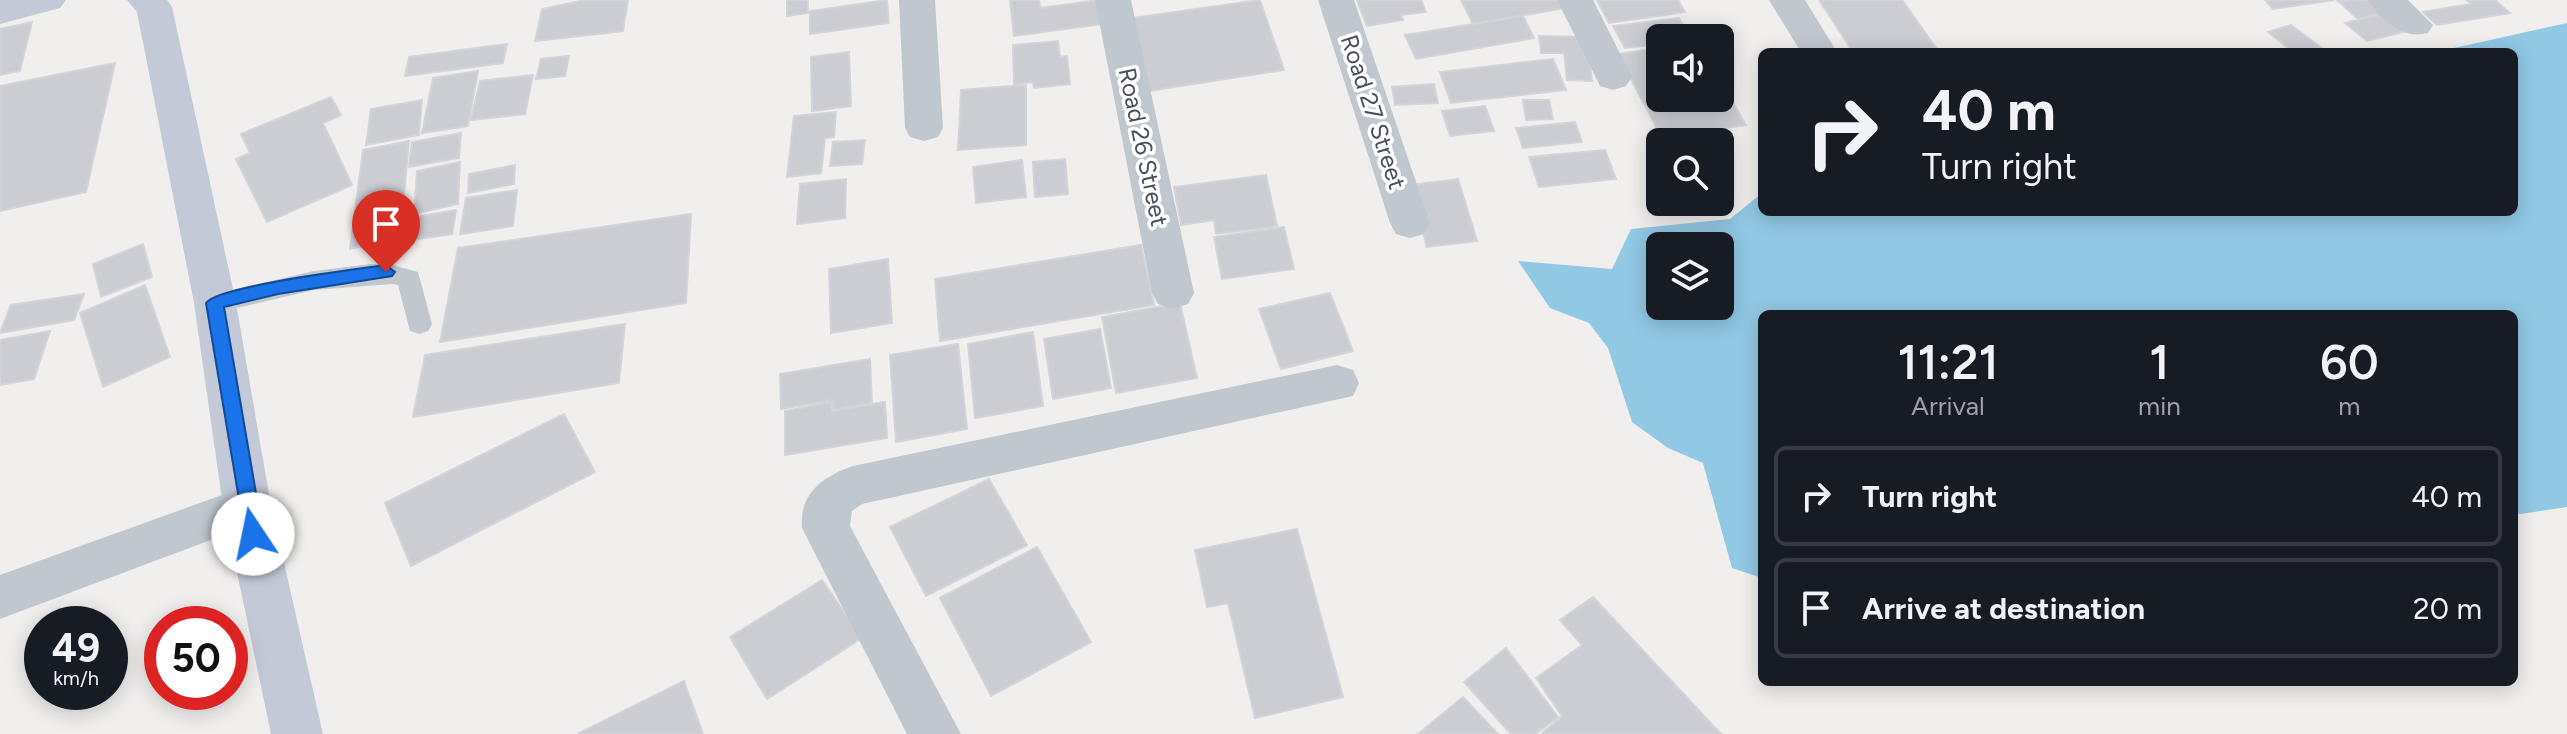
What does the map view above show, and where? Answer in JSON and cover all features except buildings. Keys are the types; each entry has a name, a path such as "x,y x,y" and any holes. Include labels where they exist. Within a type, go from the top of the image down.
{"main road":[{"path":"0,12 48,0"},
{"path":"145,0 154,7 215,303 247,506 297,734"}],"street":[{"path":"917,0 924,128"},
{"name":"Road 26 Street","path":"1113,0 1173,293"},
{"name":"Road 27 Street","path":"1336,0 1410,223"},
{"path":"1575,0 1613,77"},
{"path":"1787,0 1817,48"},
{"path":"2386,0 2415,25"},
{"path":"935,734 826,528 826,507 834,497 853,486 1337,383"},
{"path":"0,597 247,506"}],"lane":[{"path":"215,303 278,288 386,272 409,279 419,324"}],"water":[{"path":"2567,23 2567,507 2518,514 2518,310 1758,310 1758,577 1732,568 1703,463 1668,448 1632,422 1608,348 1589,323 1550,308 1518,261 1612,269 1631,229 1730,219 1758,196 1758,216 2518,216 2518,48 2454,48"}],"route":[{"path":"253,534 215,303 278,288 386,272"}]}
